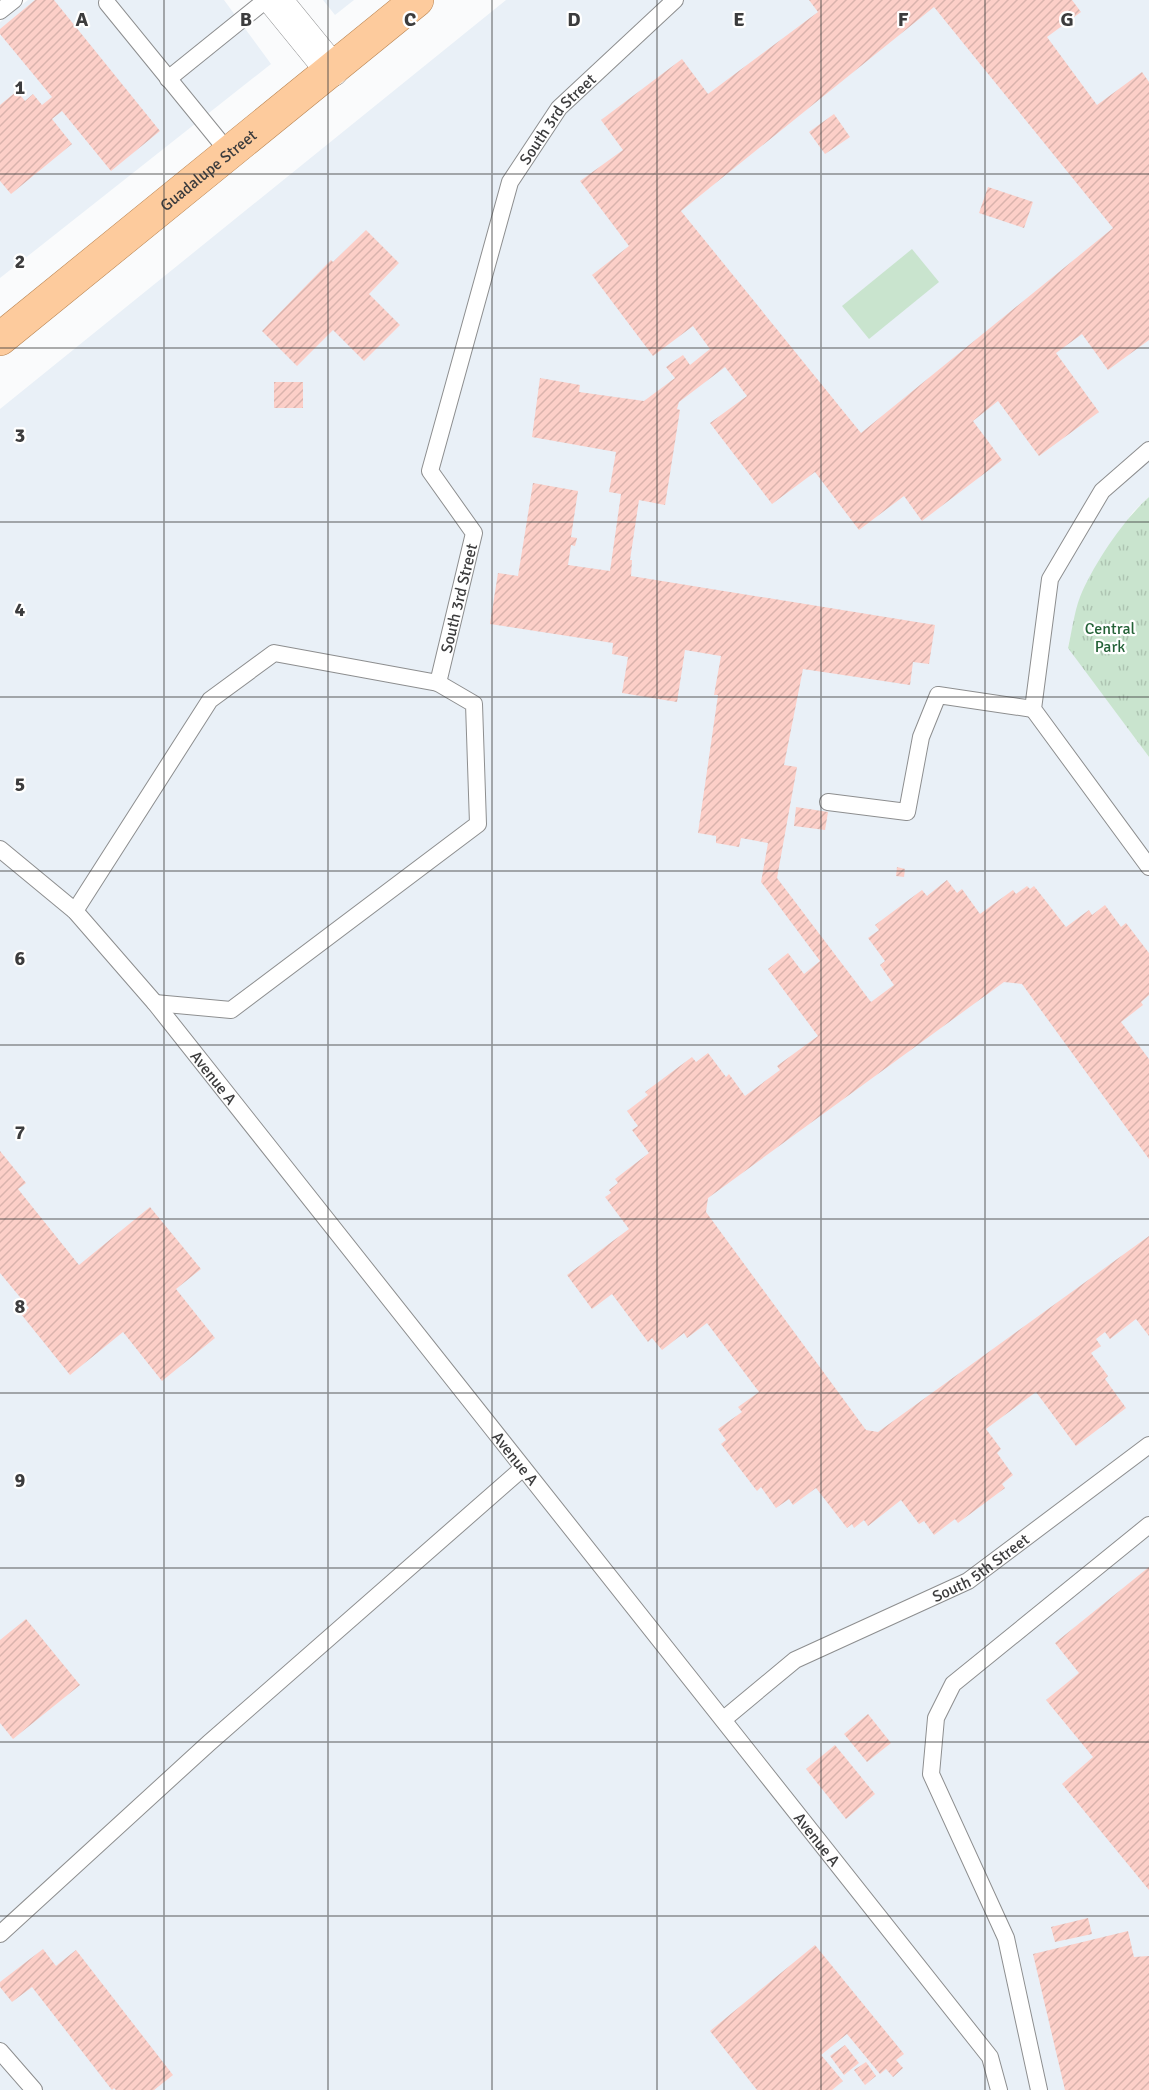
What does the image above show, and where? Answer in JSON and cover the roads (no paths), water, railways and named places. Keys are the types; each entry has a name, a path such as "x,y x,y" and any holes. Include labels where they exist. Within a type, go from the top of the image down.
{"main road":[{"name":"Guadalupe Street","path":"0,339 417,0"}],"street":[{"path":"275,0 332,70"}],"lane":[{"path":"0,11 14,0"},
{"path":"168,79 266,0"},
{"name":"South 3rd Street","path":"438,683 474,533 430,471 510,182 559,108 675,0"},
{"path":"107,3 230,154"},
{"path":"1149,450 1102,491 1050,579 1033,709 1149,867"},
{"path":"75,911 210,700 274,653 438,683 474,704 478,824 231,1010 156,1003"},
{"path":"828,802 908,812 921,737 938,695 1033,709"},
{"name":"Avenue A","path":"0,849 75,911 156,1003 990,2057 999,2090"},
{"name":"South 5th Street","path":"724,1719 795,1660 968,1581 1149,1445"},
{"path":"0,1934 209,1743 524,1468"},
{"path":"1039,2090 1006,1938 931,1774 936,1718 953,1684 1149,1525"},
{"path":"0,2051 34,2090"}],"park label":[{"name":"Central Park","path":"1110,637"}]}
